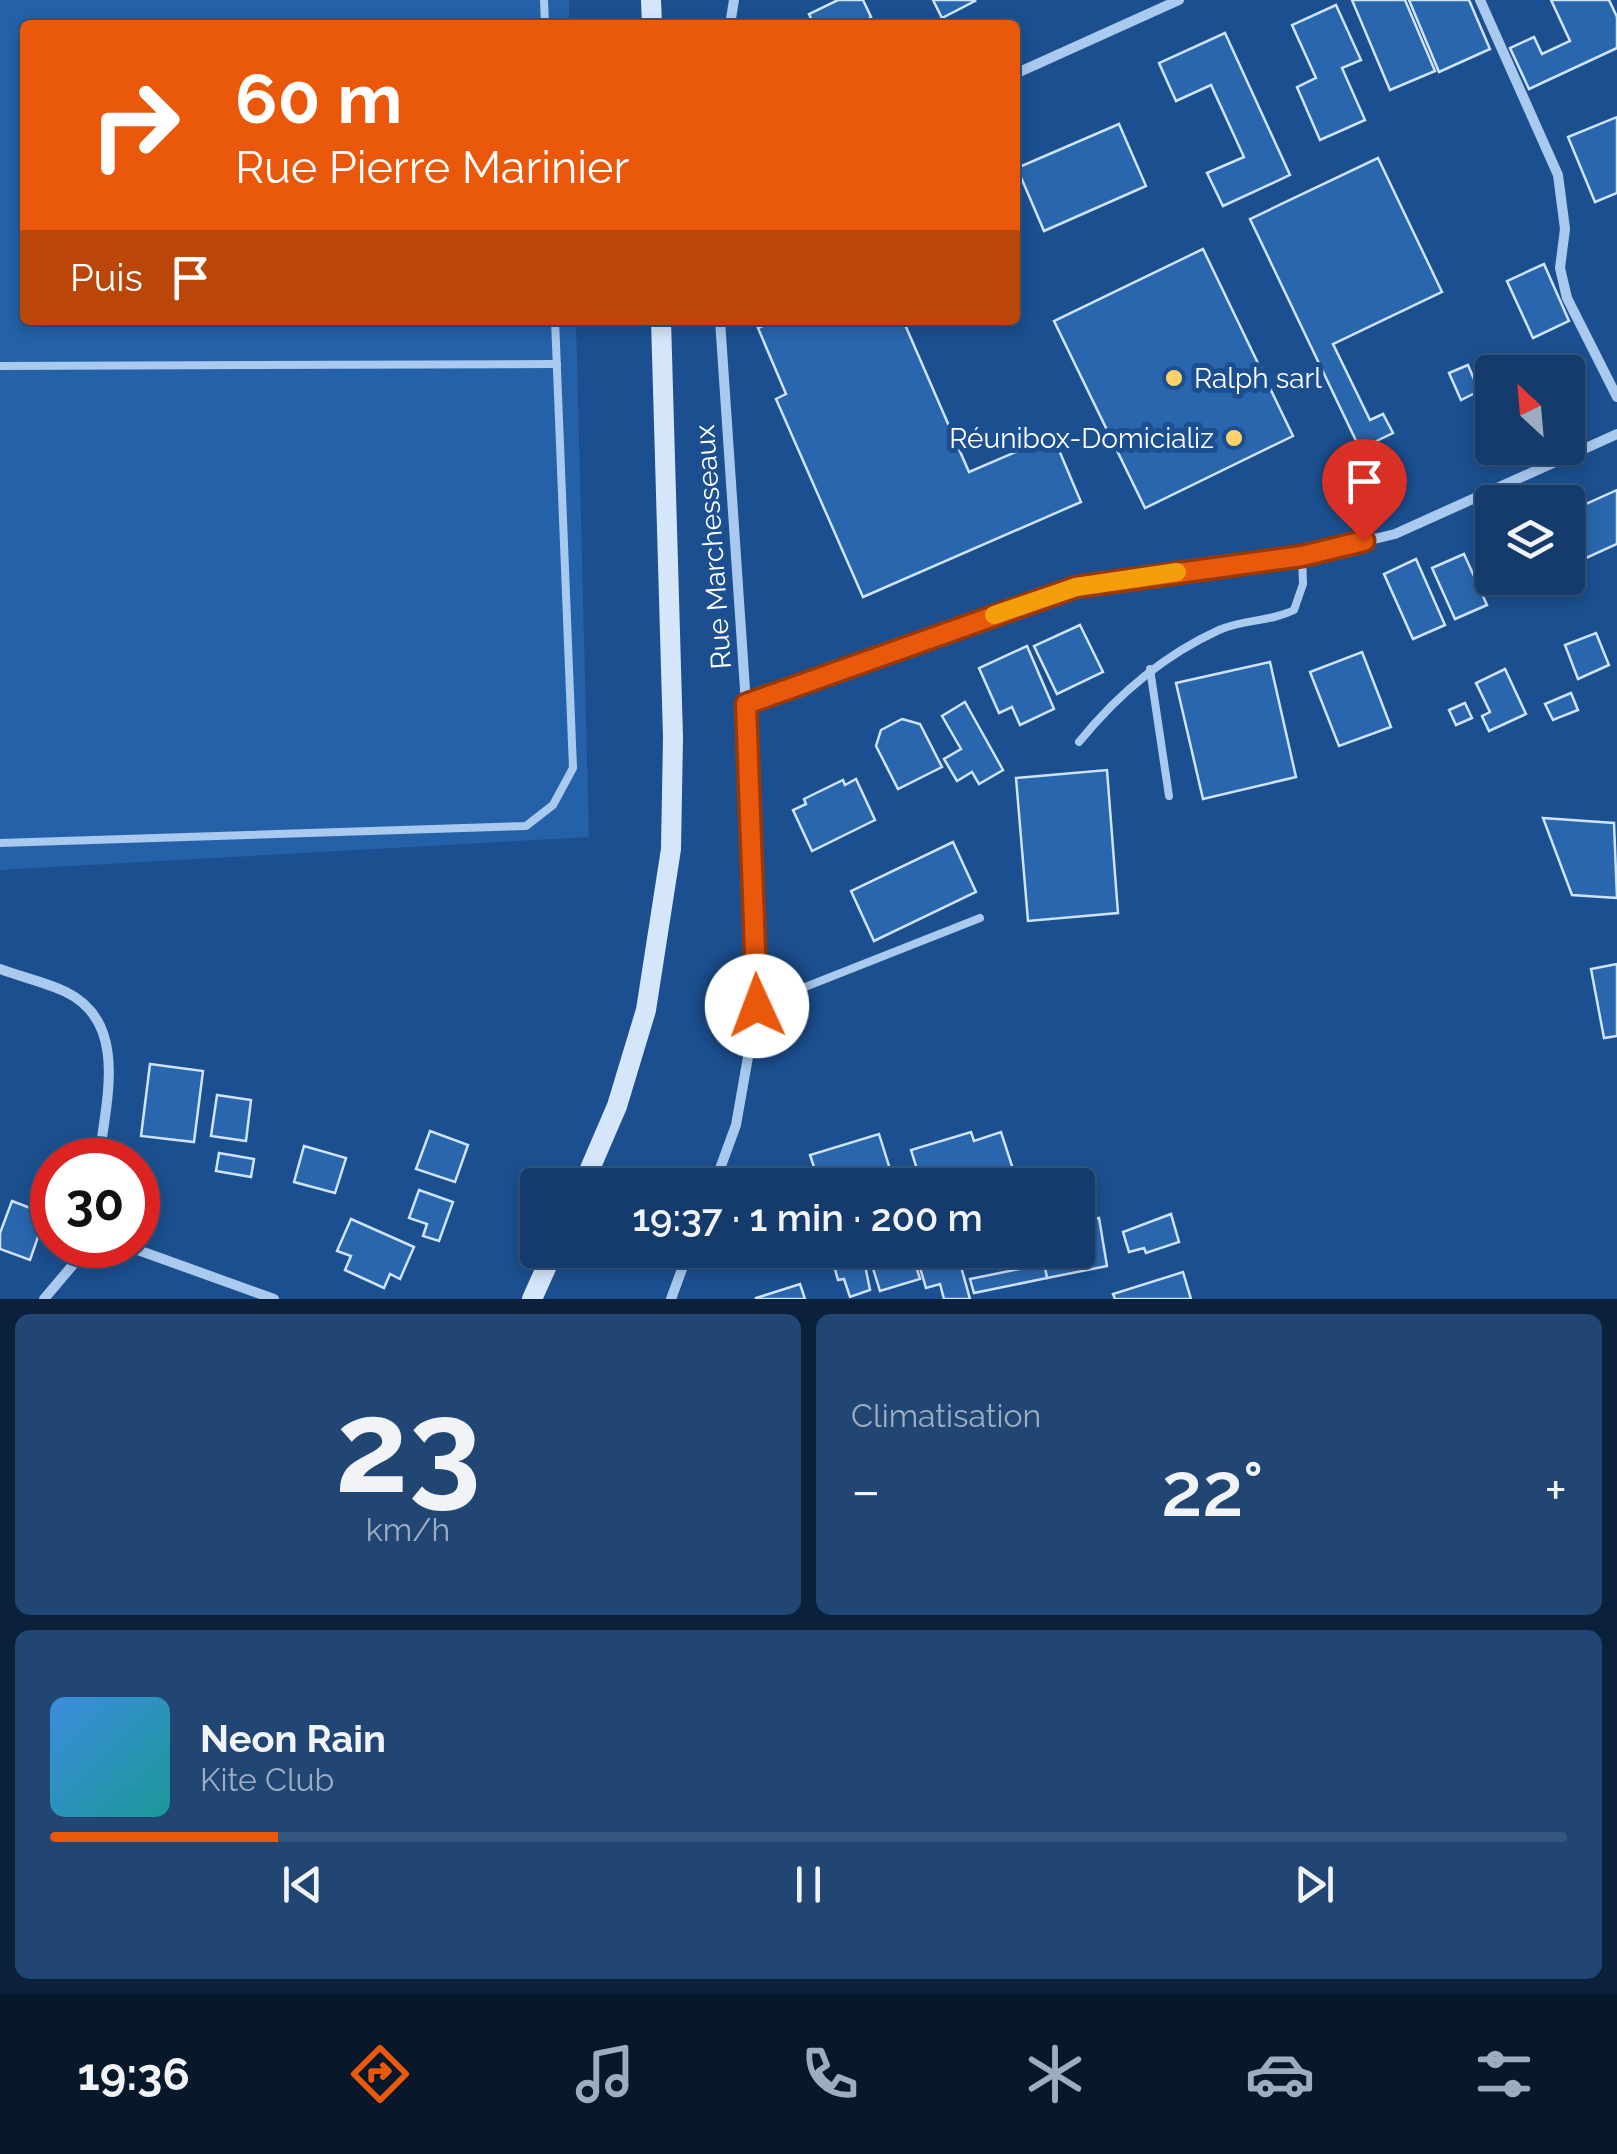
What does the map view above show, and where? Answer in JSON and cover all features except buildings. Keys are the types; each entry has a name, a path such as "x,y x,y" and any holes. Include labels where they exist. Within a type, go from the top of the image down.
{"street":[{"path":"1020,72 1179,0"},
{"path":"1480,0 1558,175 1565,229 1560,268 1566,298 1617,398"},
{"path":"590,1168 617,1106 646,1010 671,850 673,737 661,325"},
{"name":"Rue Marchesseaux","path":"720,325 746,704 757,1006 736,1125 720,1168"},
{"path":"746,704 1076,587 1302,556 1395,534 1617,434"},
{"path":"0,969 65,992 86,1004 99,1022 110,1066 102,1138"},
{"path":"160,1258 274,1299"},
{"path":"44,1299 70,1268"},
{"path":"532,1299 546,1268"},
{"path":"671,1299 683,1268"}],"lane":[{"path":"0,843 526,826 553,806 572,768 556,325"},
{"path":"0,366 557,364"},
{"path":"1078,742 1112,701 1150,670 1219,630 1278,618 1294,610 1303,584 1302,556"},
{"path":"1150,670 1169,796"},
{"path":"757,1006 980,918"}],"shaded area":[{"path":"0,0 569,0 569,20 20,20 20,325 576,325 589,837 0,870"}],"slow traffic":[{"path":"994,615 1076,587 1177,572"}],"place":[{"name":"Ralph sarl","path":"1174,378"},
{"name":"Réunibox-Domicializ","path":"1234,438"}],"route":[{"path":"757,1006 746,704 1076,587 1302,556 1364,541"}]}
